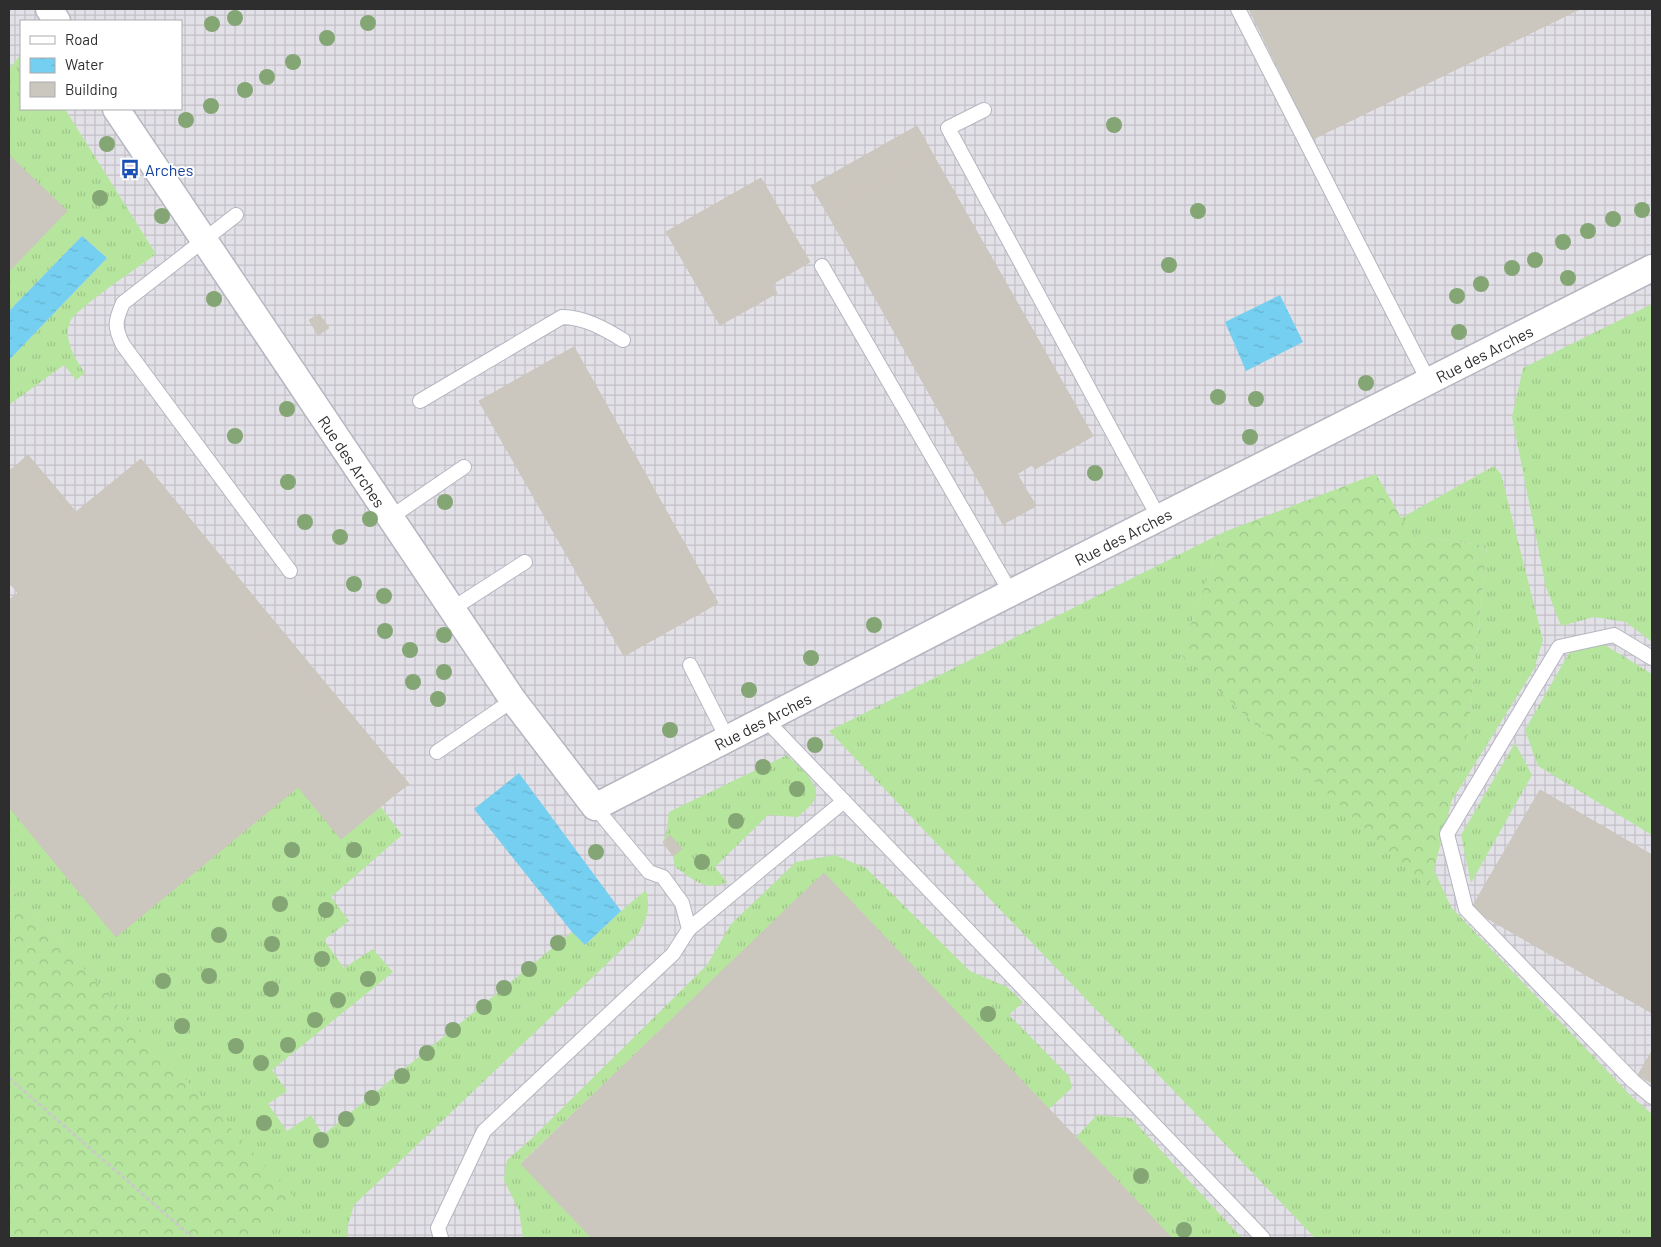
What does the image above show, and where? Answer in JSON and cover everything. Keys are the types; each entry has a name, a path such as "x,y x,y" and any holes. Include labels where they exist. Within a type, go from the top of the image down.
{"street":[{"path":"49,9 57,20"},
{"name":"Rue des Arches","path":"117,110 513,700 595,807 1011,593 1652,268"}],"lane":[{"path":"1238,9 1429,382"},
{"path":"984,110 948,128 1159,518"},
{"path":"236,214 123,303 116,318 116,331 123,345 290,571"},
{"path":"822,266 1011,593"},
{"path":"420,401 562,317 574,317 624,340"},
{"path":"391,517 464,467"},
{"path":"452,609 525,562"},
{"path":"1652,658 1614,635 1559,647 1447,834 1466,909 1634,1081 1652,1097"},
{"path":"690,666 727,738"},
{"path":"437,752 513,700"},
{"path":"766,720 1263,1238"},
{"path":"441,1238 438,1228 484,1131 673,954 689,929 844,801"},
{"name":"Rue des Arches","path":"595,807 649,872 663,877 682,903 689,929"}],"path":[{"path":"9,1078 193,1238"}],"shaded area":[{"path":"9,9 1652,9 1652,1238 9,1238"}],"green space":[{"path":"20,55 20,110 66,110 156,254 96,297 70,322 68,336 71,349 85,373 76,380 64,365 9,405 9,360 107,258 82,236 9,311 9,271 67,211 9,155 9,69"},
{"path":"1652,304 1652,642 1626,622 1594,617 1561,626 1546,587 1512,417 1523,368"},
{"path":"1494,466 1501,474 1543,640 1534,669 1451,802 1467,741 1487,546 1410,535 1401,518"},
{"path":"1376,474 1411,535 1487,546 1467,741 1429,889 1180,654 1224,532"},
{"path":"1224,532 1180,654 1429,888 1434,870 1451,907 1632,1097 1652,1114 1652,1238 1315,1238 829,731"},
{"path":"1589,645 1605,645 1652,674 1652,835 1538,766 1525,730 1569,653"},
{"path":"1515,743 1532,775 1471,883 1461,835"},
{"path":"787,755 807,775 815,787 814,800 809,807 798,817 768,815 715,867 727,882 713,886 706,885 694,880 675,867 673,856 681,849 670,836 663,842 669,812"},
{"path":"298,787 341,839 381,807 402,835 331,897 349,921 324,940 344,968 373,949 393,972 272,1070 287,1091 268,1104 287,1131 311,1115 323,1135 572,932 585,945 646,890 648,902 646,918 638,934 354,1205 348,1225 348,1238 258,1238 293,1197 9,887 9,807 116,937"},
{"path":"835,855 866,868 970,971 1007,987 1023,1002 1009,1015 1069,1076 1072,1088 1049,1109 824,873 521,1163 592,1238 523,1238 519,1211 504,1180 507,1160 530,1140 707,965 731,924 796,862"},
{"path":"9,887 294,1197 258,1238 9,1238"},
{"path":"1097,1115 1131,1118 1242,1238 1172,1238 1076,1137"}],"water":[{"path":"82,236 107,258 9,360 9,311"},
{"path":"1280,295 1303,342 1246,371 1225,322"},
{"path":"519,773 621,911 585,945 572,932 474,809"}],"building":[{"path":"1249,9 1580,9 1313,139"},
{"path":"917,126 931,151 826,211 811,186"},
{"path":"931,151 1093,436 1035,469 1032,465 1017,474 1036,506 1005,523 1006,525 1004,526 826,211"},
{"path":"9,155 67,211 9,271"},
{"path":"761,178 810,262 743,301 747,310 720,325 666,232"},
{"path":"772,284 777,293 747,310 743,301"},
{"path":"319,314 329,328 318,335 309,320"},
{"path":"574,347 718,603 624,656 479,401"},
{"path":"28,455 76,512 65,521 18,464"},
{"path":"141,459 254,597 243,606 397,793 341,839 298,787 116,937 9,807 9,600 18,593 9,582 9,471 18,464 65,521"},
{"path":"254,597 409,784 397,793 243,606"},
{"path":"1540,790 1652,855 1652,1013 1471,909"},
{"path":"670,835 682,849 673,856 663,842"},
{"path":"824,873 1172,1238 592,1238 521,1164"},
{"path":"1652,1051 1652,1083 1638,1075"}],"place":[{"name":"Arches","path":"130,169"}]}
